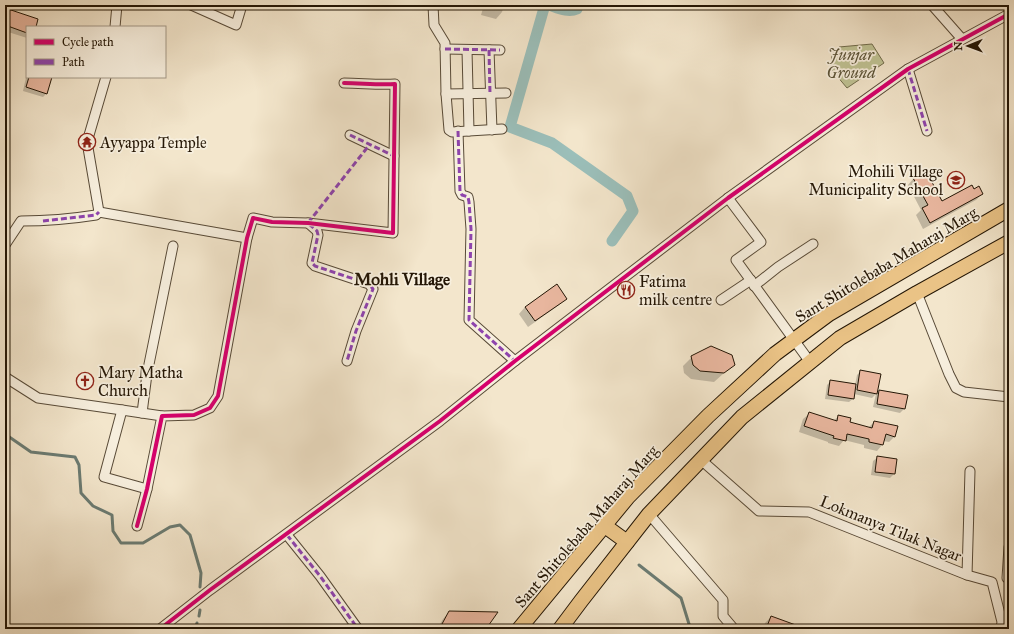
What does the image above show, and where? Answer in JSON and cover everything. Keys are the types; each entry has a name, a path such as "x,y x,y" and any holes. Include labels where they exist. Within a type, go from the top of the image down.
{"main road":[{"name":"Sant Shitolebaba Maharaj Marg","path":"519,629 628,498 708,416 775,354 829,314 1009,209"},
{"path":"560,629 649,514 700,459 742,417 840,338 1009,242"},
{"path":"604,526 627,542"}],"street":[{"path":"115,26 117,5"},
{"path":"191,5 236,25 242,5"},
{"path":"432,5 434,25 445,44 448,130 468,131 502,129"},
{"path":"932,5 962,39"},
{"path":"160,629 210,590 287,535 440,421 728,198 908,69 1009,14"},
{"path":"445,50 500,50"},
{"path":"467,50 468,131"},
{"path":"489,50 492,130"},
{"path":"908,69 927,131"},
{"path":"99,212 87,142 106,78"},
{"path":"5,377 38,398 162,416 194,415 210,408 218,396 247,238 254,218 272,222 308,223 393,233 394,84 375,85 363,83 344,83"},
{"path":"446,94 506,93"},
{"path":"458,131 460,191 462,195 468,197 470,208 469,320 516,361"},
{"path":"350,135 394,156"},
{"path":"728,198 761,242 736,260 793,341 810,362"},
{"path":"5,245 21,221 80,218 96,215 99,212 247,238"},
{"path":"308,223 317,231 318,235 312,263 315,266 369,284 373,290 356,331 347,361"},
{"path":"721,300 778,268 814,244"},
{"path":"142,413 147,374 173,246"},
{"path":"917,293 956,388 964,392 1009,397"},
{"path":"122,410 104,477 147,489"},
{"path":"137,526 147,489 162,416"},
{"name":"Lokmanya Tilak Nagar","path":"700,459 759,511 809,512 968,575 992,582"},
{"path":"968,575 970,471"},
{"path":"649,514 723,600 722,616 734,629"},
{"path":"287,535 320,576 358,629"},
{"path":"1004,624 992,582 1008,578 1009,547"}],"green space":[{"name":"Junjar Ground","path":"872,44 884,63 847,88 831,69 832,54 839,47"}],"building":[{"path":"5,8 38,19 36,26 26,26 26,33 5,25"},
{"path":"29,78 52,78 47,94 26,87"},
{"path":"926,171 942,201 972,185 974,189 979,186 983,194 930,223 922,208 928,205 913,178"},
{"path":"557,284 567,299 535,321 525,307"},
{"path":"711,346 732,355 735,365 724,373 700,371 693,365 691,356"},
{"path":"860,370 881,374 877,394 857,390"},
{"path":"830,380 856,384 854,399 828,395"},
{"path":"879,390 908,395 905,409 877,404"},
{"path":"809,412 837,421 838,415 851,418 850,422 872,428 874,421 898,426 895,437 886,434 883,445 869,442 869,439 847,434 846,441 833,438 834,436 804,426"},
{"path":"877,456 897,459 895,474 875,472"},
{"path":"449,611 498,612 486,629 450,629 442,624"},
{"path":"771,616 804,628 804,629 766,629"}],"waterway":[{"path":"548,5 544,8 510,127 552,143 627,196 633,211 612,241"},
{"path":"549,5 563,10 577,9 577,5"},
{"path":"5,434 31,452 75,457 79,465 81,493 93,506 112,515 113,531 121,543 143,543 170,527 180,525 190,535 201,573 200,587"},
{"path":"639,565 681,598 692,629"},
{"path":"199,616 200,610"},
{"path":"195,629 197,623"}],"marked path":[{"path":"445,49 500,50"},
{"path":"489,50 490,94"},
{"path":"908,69 927,131"},
{"path":"458,131 460,191 462,195 468,197 471,229 469,320 515,361"},
{"path":"350,135 394,156"},
{"path":"308,223 370,144"},
{"path":"43,221 96,215 99,212"},
{"path":"309,224 317,231 318,235 312,263 315,266 369,284 373,289 356,331 347,361"},
{"path":"287,535 320,576 358,629"}],"cycle path":[{"path":"160,629 210,590 440,421 515,361 728,198 908,69 1009,14"},
{"path":"137,526 147,489 162,416 194,415 210,408 218,396 247,238 253,218 272,222 308,223 393,233 395,84 344,83"}],"place":[{"name":"Ayyappa Temple","path":"87,142"},
{"name":"Mohili Village Municipality School","path":"956,180"},
{"name":"Fatima milk centre","path":"626,290"},
{"name":"Mary Matha Church","path":"85,381"}],"district":[{"name":"Mohli Village","path":"402,279"}]}
